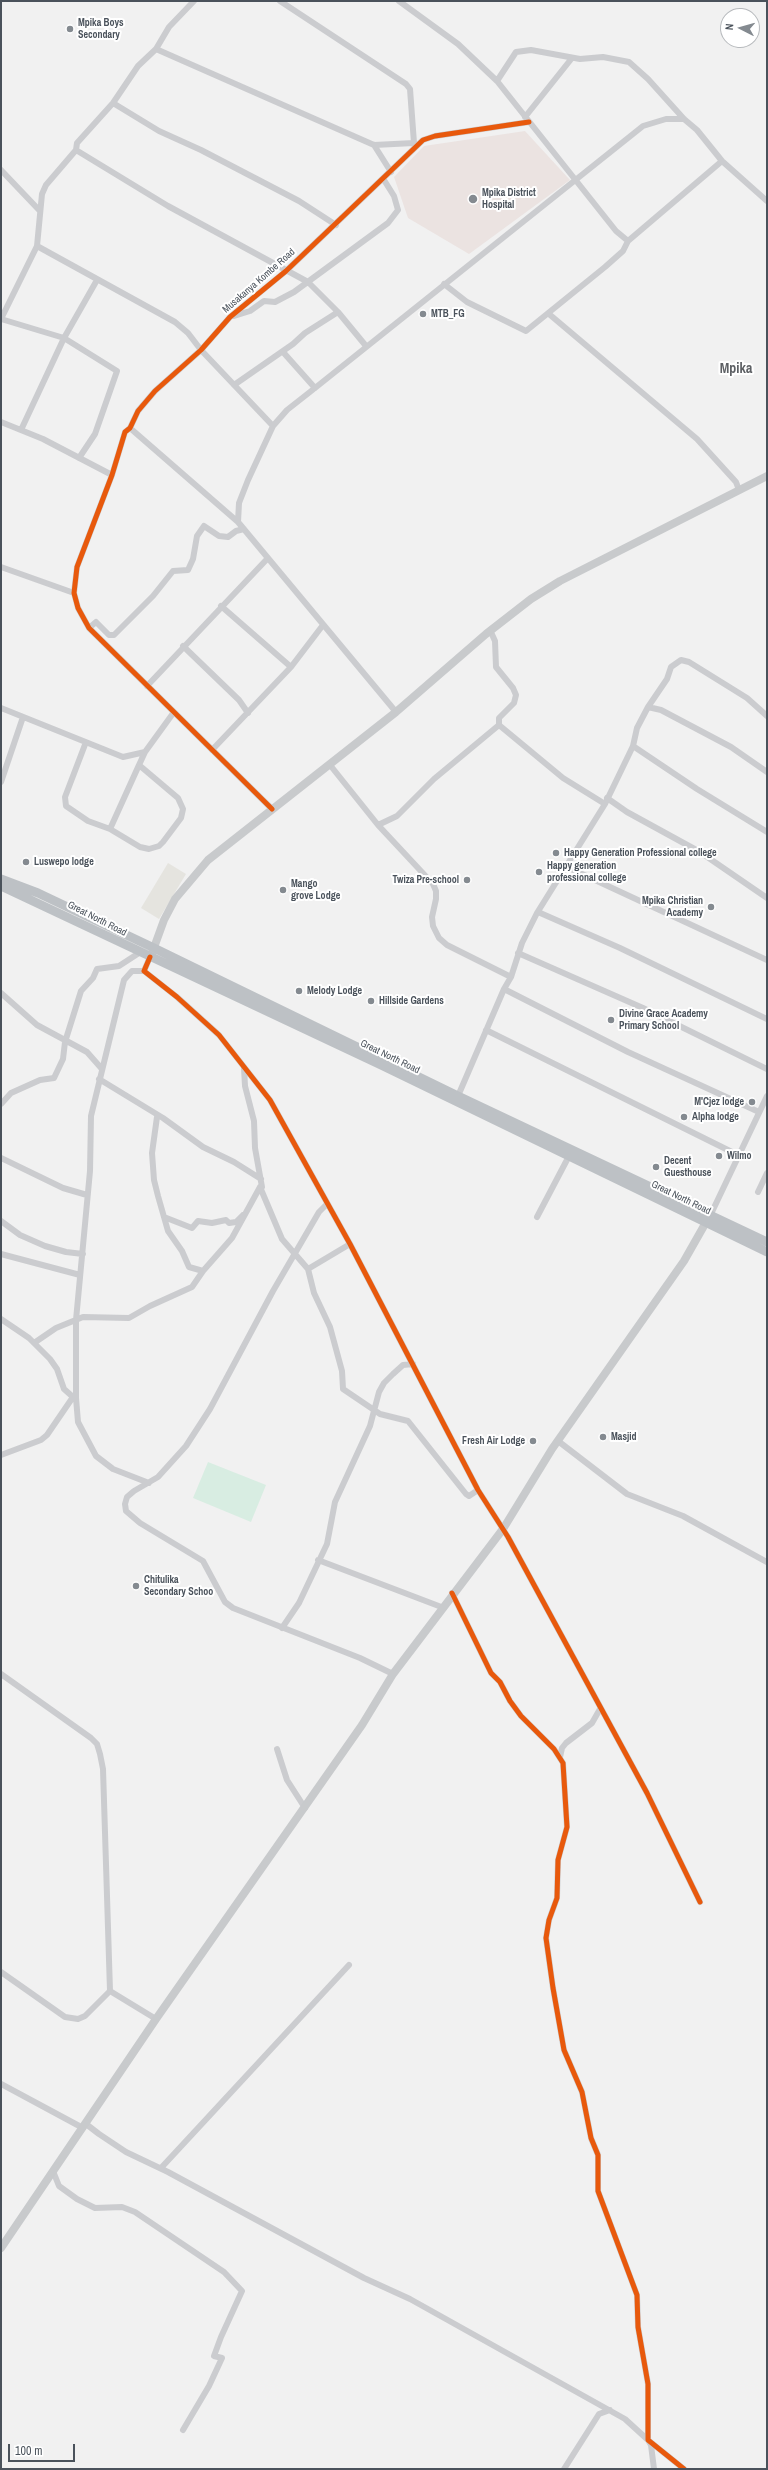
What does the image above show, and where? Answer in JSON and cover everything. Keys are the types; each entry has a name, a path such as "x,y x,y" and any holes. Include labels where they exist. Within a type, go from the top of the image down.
{"highway":[{"name":"Great North Road","path":"1,879 38,893 154,948 458,1096 708,1218 767,1252"},
{"name":"Great North Road","path":"1,886 89,926 139,953 198,978 569,1156 708,1218 767,1242"}],"main road":[{"path":"150,958 164,920 188,881 208,860 396,712 490,630 531,599 560,581 767,476"},
{"path":"1,2248 156,2020 362,1725 393,1674 444,1608 452,1593 503,1529 558,1441 684,1261 708,1218"}],"street":[{"path":"156,48 374,145 416,144 410,89 406,84 280,1"},
{"path":"399,1 458,44 497,81 616,231 628,241"},
{"path":"80,458 95,434 117,374 113,368 64,338 1,319 37,246 42,194 46,185 76,150 77,143 113,103 125,82 156,48 169,27 191,2"},
{"path":"497,81 516,52 532,50 572,58 603,57 629,62 648,79 684,119 697,130 722,161 767,201"},
{"path":"527,120 572,58"},
{"path":"113,103 159,131 201,150 299,201 336,225"},
{"path":"238,522 239,503 248,480 273,426 287,410 643,126 666,119 684,119"},
{"name":"Musakanya Kombe Road","path":"74,593 76,567 112,474 125,432 130,428 138,411 155,391 201,350 230,317 286,271 384,180 416,144 435,136 527,120"},
{"path":"374,145 391,172"},
{"path":"76,150 168,206 308,282 338,312 366,346"},
{"path":"444,284 468,302 526,332 611,262 623,251 628,241 722,161"},
{"path":"1,170 40,211"},
{"path":"230,317 250,311 264,301 275,302 308,282 396,215 398,210 394,196 384,180"},
{"path":"37,246 175,322 188,332 201,350 273,426"},
{"path":"21,430 64,338 97,280"},
{"path":"234,385 246,375 282,352 305,333 338,312"},
{"path":"549,314 697,439 736,482 739,490"},
{"path":"282,352 314,388"},
{"path":"1,422 21,430 112,474"},
{"path":"130,428 238,522 396,712"},
{"path":"89,628 96,622 109,635 114,635 153,596 173,571 188,570 193,559 197,536 204,526 215,534 228,538 236,531 244,529"},
{"path":"147,686 183,646 268,558"},
{"path":"1,567 74,593 78,608 89,628 272,809"},
{"path":"222,606 291,667"},
{"path":"212,750 291,667 323,624"},
{"path":"490,630 495,641 496,667 512,686 516,695 514,703 499,718 499,725"},
{"path":"183,646 239,700 248,713"},
{"path":"458,1096 504,988 511,977 518,953 538,912 567,867 606,801 633,746 637,728 648,707 667,679 671,667 681,660 689,662 747,698 767,716"},
{"path":"648,707 661,710 731,747 767,772"},
{"path":"1,708 123,756 145,752"},
{"path":"110,829 145,752 174,712"},
{"path":"1,779 23,717"},
{"path":"499,725 563,778 700,852 767,898"},
{"path":"378,825 397,816 434,779 499,725"},
{"path":"86,742 65,797 65,803 68,809 78,816 110,829 140,847 149,849 160,846 181,818 183,809 181,802 139,765"},
{"path":"633,746 697,789 767,832"},
{"path":"330,765 378,825 433,884 436,891 436,899 432,917 433,926 439,938 447,945 511,977"},
{"path":"567,867 612,886 767,960"},
{"path":"538,912 620,948 767,1019"},
{"path":"1,1104 10,1093 40,1080 54,1078 63,1060 65,1042 72,1025 78,996 93,978 97,969 120,966 139,953"},
{"path":"518,953 643,1008 767,1069"},
{"path":"144,971 150,958"},
{"path":"149,1483 113,1469 96,1456 78,1422 74,1397 76,1320 90,1171 91,1116 124,980 132,971 144,971 177,996 219,1035 270,1100 350,1244 478,1490 503,1529 646,1793 700,1902"},
{"path":"504,988 628,1052 759,1112"},
{"path":"1,993 37,1025 65,1042 87,1052 102,1069"},
{"path":"486,1030 738,1155"},
{"path":"34,1343 56,1328 88,1316 129,1318 150,1306 192,1287 203,1271 232,1238 260,1187 262,1187 255,1148 254,1121 245,1086 244,1068"},
{"path":"99,1079 203,1148 234,1162 261,1179"},
{"path":"708,1218 767,1096"},
{"path":"158,1117 152,1152 153,1172 155,1187 168,1232 182,1251 189,1267 203,1271"},
{"path":"537,1216 569,1156"},
{"path":"1,1158 63,1188 87,1195"},
{"path":"758,1192 767,1173"},
{"path":"260,1187 280,1235 308,1269 314,1293 330,1326 342,1371 343,1389 386,1416 408,1421 468,1496 478,1490"},
{"path":"327,1204 319,1212 296,1254 273,1291 210,1409 186,1446 158,1477 127,1497 125,1504 130,1515 203,1561 225,1602 233,1608 360,1658 393,1674"},
{"path":"164,1217 192,1228 198,1221 212,1223 226,1220 229,1224 236,1222 247,1211"},
{"path":"1,1221 20,1235 46,1246 66,1252 83,1254"},
{"path":"308,1269 350,1244"},
{"path":"1,1254 80,1275"},
{"path":"1,1319 34,1343 57,1369 64,1389 74,1397"},
{"path":"282,1628 299,1603 318,1560 327,1544 337,1497 376,1410 377,1397 384,1383 403,1365 412,1364"},
{"path":"1,1455 35,1443 47,1435 74,1397"},
{"path":"558,1441 627,1494 683,1516 767,1562"},
{"path":"318,1560 444,1608"},
{"path":"452,1593 491,1673 500,1682 510,1700 522,1716 560,1757"},
{"path":"1,1674 91,1738 97,1744 103,1769 110,1991 85,2016 78,2019 70,2018 65,2017 1,1972"},
{"path":"600,1709 592,1723 566,1743 562,1748 560,1757 565,1778 567,1827 558,1860 558,1890 549,1920 547,1946 564,2050 582,2092 591,2138 598,2155 598,2191 637,2294 638,2327 648,2384 648,2440 651,2445 654,2469"},
{"path":"277,1749 287,1780 305,1808"},
{"path":"161,2168 348,1965"},
{"path":"110,1991 156,2020"},
{"path":"1,2084 85,2126 111,2143 161,2168 364,2278 410,2299 626,2418 648,2440 684,2469"},
{"path":"53,2171 59,2186 78,2199 95,2208 122,2207 135,2212 224,2272 242,2292 221,2336 214,2356 222,2358 199,2405 183,2430"},
{"path":"564,2469 599,2414 610,2410"}],"shaded area":[{"name":"Mpika District Hospital","path":"525,131 570,180 469,254 408,218 394,177 424,146"},
{"path":"168,863 186,874 159,919 141,908"}],"green space":[{"path":"208,1462 266,1485 251,1522 193,1498"}],"cycle path":[{"path":"272,809 89,628 78,608 74,593 77,567 112,475 125,432 130,428 138,411 155,391 201,350 230,317 286,271 423,140 435,136 529,122"},
{"path":"150,957 144,971 177,997 219,1035 270,1100 350,1244 478,1490 508,1537 647,1793 700,1902"},
{"path":"452,1593 491,1673 500,1682 510,1701 521,1716 554,1749 563,1763 567,1827 558,1860 557,1898 549,1920 546,1938 553,1988 564,2050 582,2092 591,2138 598,2155 598,2191 637,2295 638,2327 648,2384 648,2440 684,2469"}],"place":[{"name":"Mpika Boys Secondary","path":"70,29"},
{"name":"Mpika District Hospital","path":"473,199"},
{"name":"MTB_FG","path":"423,314"},
{"name":"Happy Generation Professional college","path":"556,853"},
{"name":"Luswepo lodge","path":"26,862"},
{"name":"Happy generation professional college","path":"539,872"},
{"name":"Twiza Pre-school","path":"467,880"},
{"name":"Mango grove Lodge","path":"283,890"},
{"name":"Mpika Christian Academy","path":"711,907"},
{"name":"Melody Lodge","path":"299,991"},
{"name":"Hillside Gardens","path":"371,1001"},
{"name":"Divine Grace Academy Primary School","path":"611,1020"},
{"name":"M'Cjez lodge","path":"752,1102"},
{"name":"Alpha lodge","path":"684,1117"},
{"name":"Wilmo","path":"719,1156"},
{"name":"Decent Guesthouse","path":"656,1167"},
{"name":"Masjid","path":"603,1437"},
{"name":"Fresh Air Lodge","path":"533,1441"},
{"name":"Chitulika Secondary Schoo","path":"136,1586"}],"district":[{"name":"Mpika","path":"736,369"}]}
